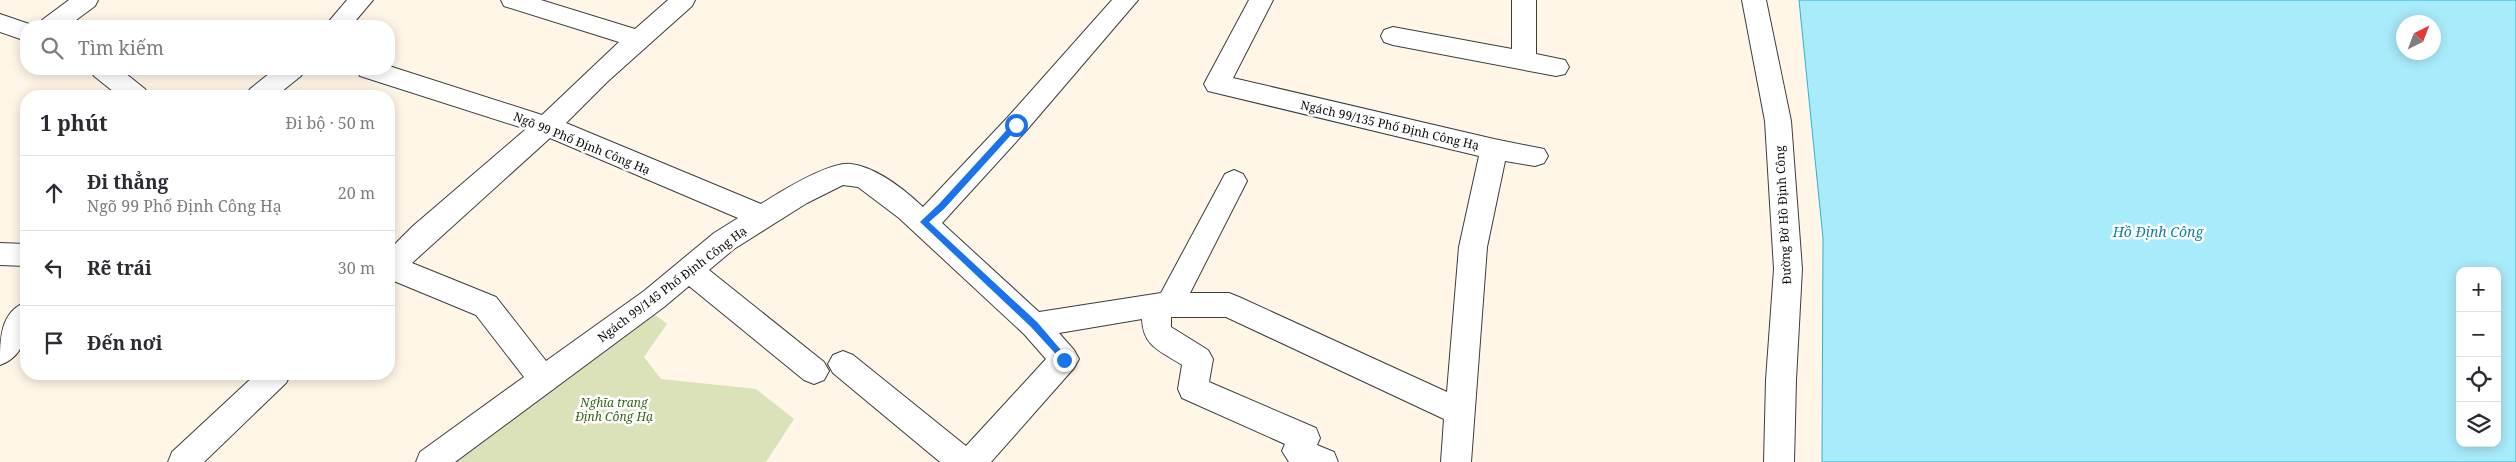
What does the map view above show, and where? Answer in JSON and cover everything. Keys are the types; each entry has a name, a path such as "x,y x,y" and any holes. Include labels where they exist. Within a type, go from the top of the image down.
{"street":[{"path":"59,20 86,0"},
{"path":"343,20 362,0"},
{"path":"513,0 639,39"},
{"path":"395,261 422,234 546,126 598,75 683,0"},
{"path":"924,222 942,207 1126,0"},
{"name":"Ngách 99/135 Phố Định Công Hạ","path":"1261,0 1218,84 1494,149 1473,247 1456,462"},
{"path":"1524,0 1524,61"},
{"name":"Đường Bờ Hồ Định Công","path":"1754,0 1778,121 1788,269 1780,380 1779,462"},
{"path":"0,23 20,30"},
{"path":"1393,36 1556,67"},
{"path":"111,75 129,90"},
{"path":"266,90 285,75"},
{"name":"Ngõ 99 Phố Định Công Hạ","path":"388,75 546,126 763,217"},
{"path":"1494,149 1535,156"},
{"name":"Ngách 99/145 Phố Định Công Hạ","path":"431,462 654,299 724,241 820,183 839,175 851,174 867,180 924,222 1034,325 1064,360 972,462"},
{"path":"1234,181 1162,305 1158,333 1198,359 1193,389 1305,438 1297,451 1323,462"},
{"path":"0,254 20,255"},
{"path":"395,269 486,306 543,379"},
{"path":"689,270 963,462"},
{"path":"1034,325 1162,305 1229,305 1460,412"},
{"path":"0,352 20,323"},
{"path":"183,462 270,380"}],"green space":[{"name":"Nghĩa trang Định Công Hạ","path":"654,314 667,324 644,357 661,379 756,389 794,419 766,462 450,462"}],"water":[{"name":"Hồ Định Công","path":"1799,0 2516,0 2516,462 1822,462 1823,238"}],"route":[{"path":"1016,125 942,207 924,222 993,289 1034,325 1064,360"}]}
